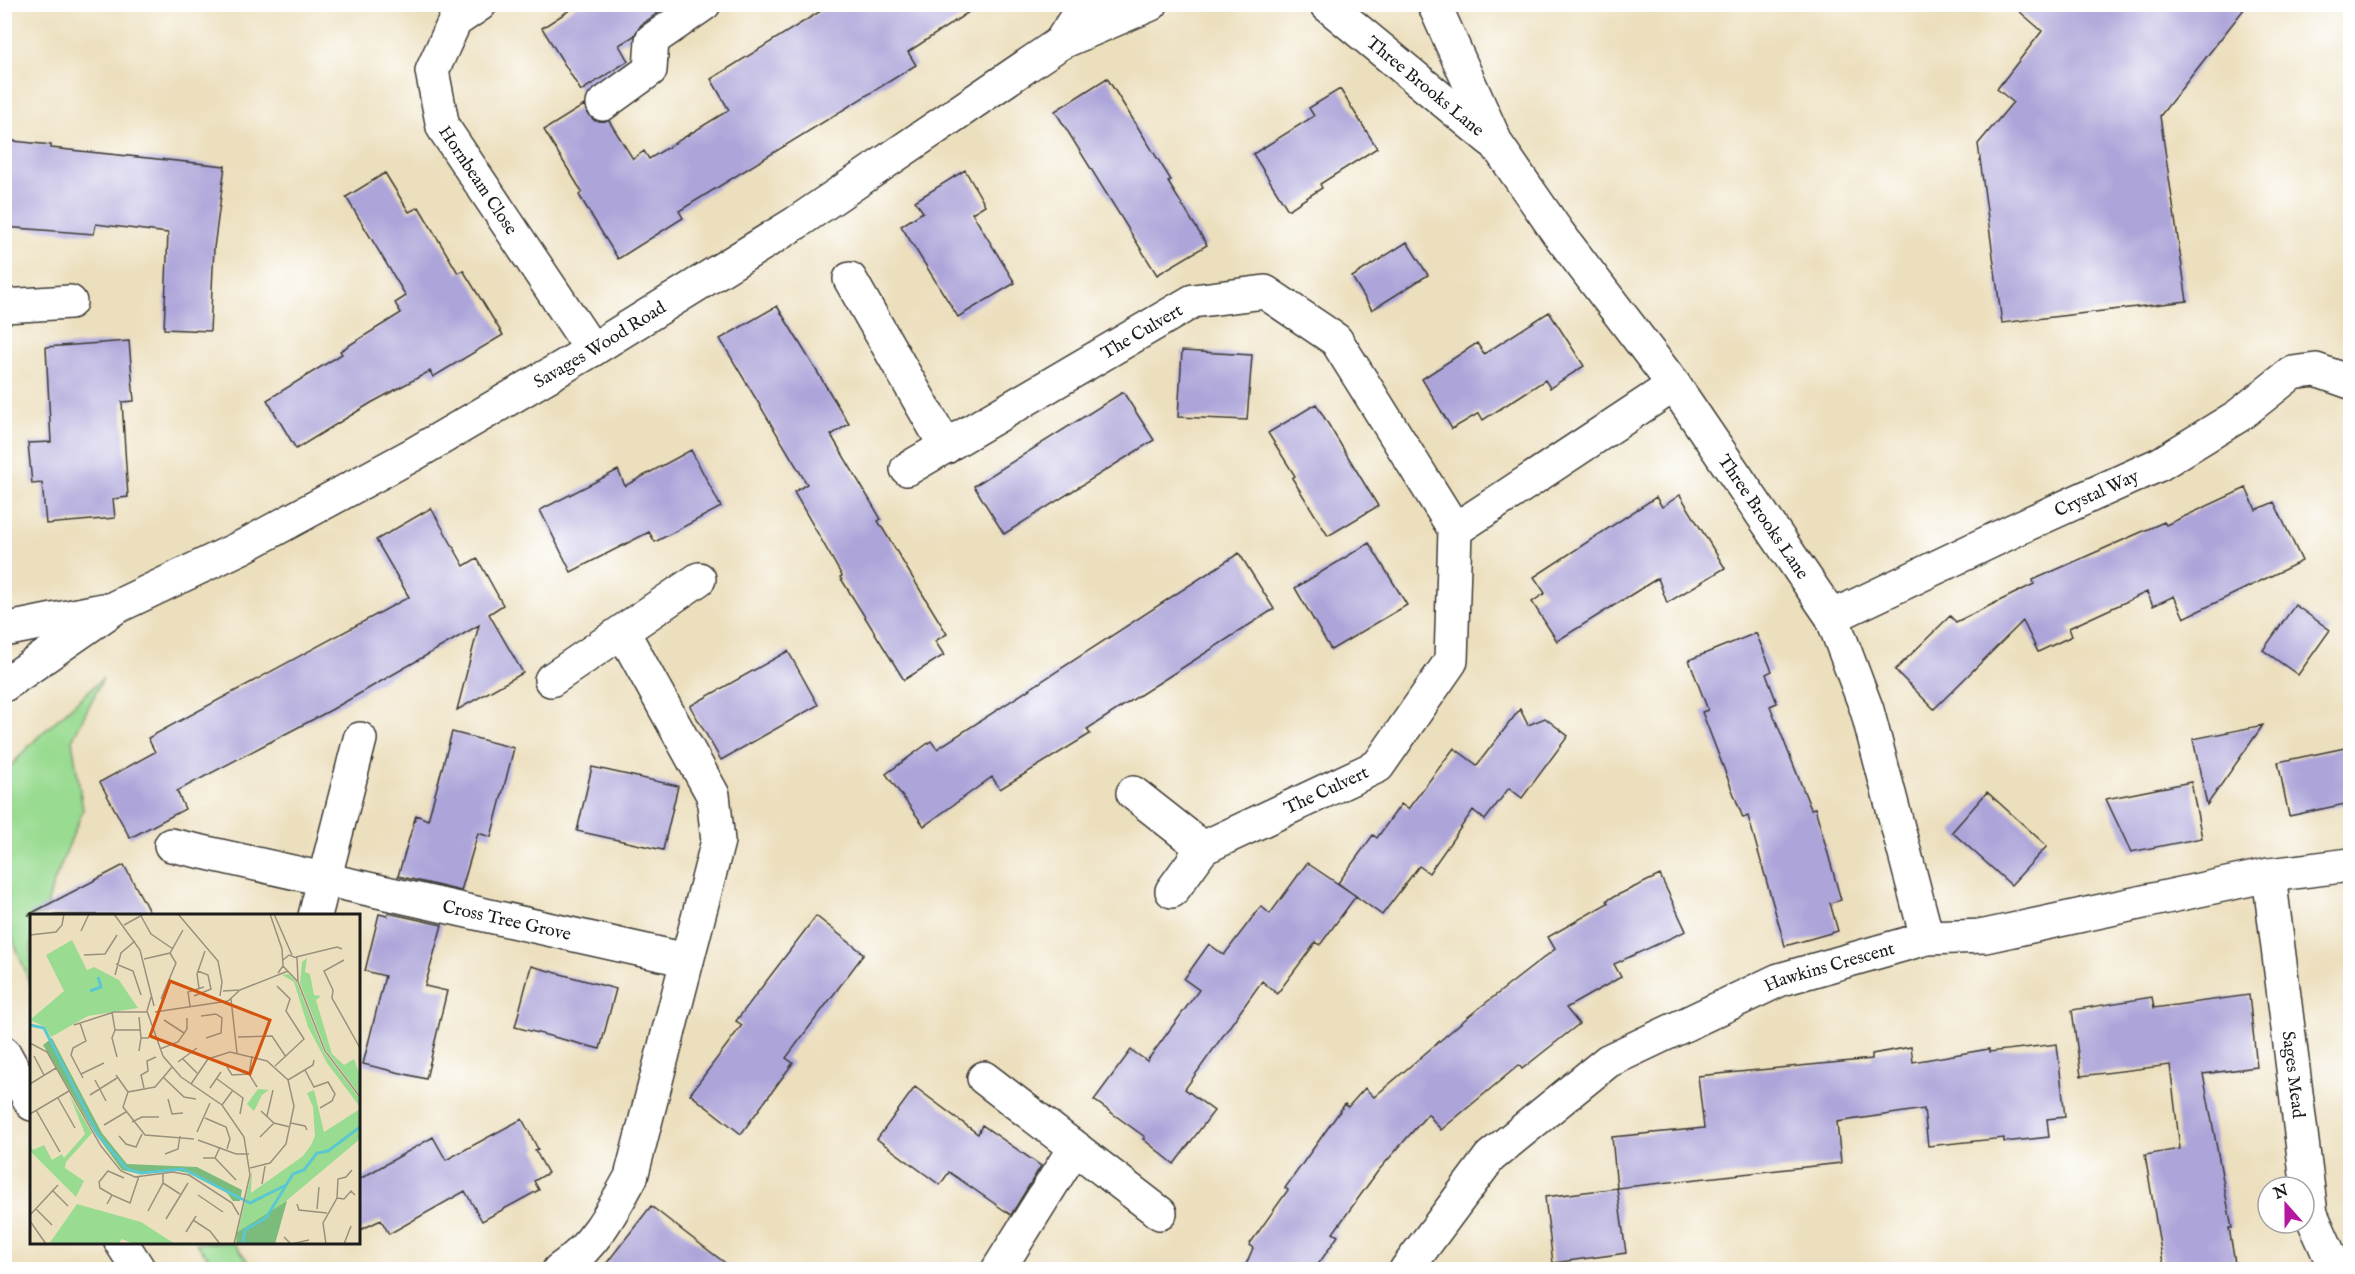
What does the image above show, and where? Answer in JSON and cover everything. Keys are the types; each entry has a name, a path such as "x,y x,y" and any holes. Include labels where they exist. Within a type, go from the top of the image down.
{"street":[{"name":"Hornbeam Close","path":"480,4 455,21 432,71 443,127 592,351"},
{"path":"603,104 650,70 652,40 704,4"},
{"name":"Savages Wood Road","path":"1060,43 1085,4"},
{"name":"Savages Wood Road","path":"4,685 117,607 244,546 414,454 592,351 796,223 1060,43 1151,4"},
{"name":"Three Brooks Lane","path":"1326,4 1497,145"},
{"name":"Three Brooks Lane","path":"1434,4 1497,145 1558,233 1674,385 1832,617 1867,710 1928,938"},
{"path":"850,279 946,447"},
{"name":"The Culvert","path":"907,470 1193,301 1265,292 1336,340 1455,530 1451,661 1378,766 1203,848 1172,891"},
{"path":"4,306 70,302"},
{"name":"Crystal Way","path":"1832,617 2160,464 2238,416 2292,373 2316,370 2350,382"},
{"path":"1455,530 1674,385"},
{"path":"551,680 699,579"},
{"name":"Savages Wood Road","path":"4,630 117,607"},
{"path":"559,1269 574,1260 608,1220 631,1177 718,841 713,795 623,632"},
{"path":"315,914 360,739"},
{"path":"1133,793 1203,848"},
{"name":"Cross Tree Grove","path":"171,845 687,960"},
{"name":"Hawkins Crescent","path":"1406,1269 1490,1157 1608,1061 1779,980 1928,938 1985,936 2269,875 2350,865"},
{"name":"Sages Mead","path":"2269,875 2311,1214 2336,1269"},
{"path":"4,1053 30,1100"},
{"path":"984,1078 1160,1213"},
{"path":"999,1269 1075,1148"},
{"path":"122,1244 139,1269"}],"green space":[{"path":"103,678 72,740 83,810 52,887 45,914 30,914 30,983 5,919 5,772 37,738"},
{"path":"197,1244 235,1244 254,1269 218,1269"}],"building":[{"path":"579,4 670,4 641,25 634,36 619,45 628,61 581,91 542,28"},
{"path":"832,4 981,4 908,52 916,65 679,211 683,218 618,259 579,195 582,192 544,130 584,105 588,114 595,121 609,121 633,159 644,151 649,159 729,110 711,79"},
{"path":"2011,4 2248,4 2160,116 2187,301 2002,323 1978,144 2013,102 1997,89 2042,31"},
{"path":"1107,78 1171,180 1168,182 1207,245 1157,275 1055,111"},
{"path":"1340,89 1377,148 1320,184 1322,188 1288,210 1253,154 1314,116 1309,108"},
{"path":"4,140 51,145 51,148 225,166 214,248 210,331 164,329 168,233 96,224 94,234 4,227"},
{"path":"965,170 985,205 972,213 1015,283 958,317 901,226 923,212 915,201"},
{"path":"385,173 409,212 419,207 458,273 463,270 503,335 433,377 430,371 371,403 296,449 267,400 342,354 340,351 401,313 395,303 406,296 346,197"},
{"path":"1407,242 1428,275 1372,310 1352,277"},
{"path":"777,306 849,424 831,435 881,519 878,521 947,634 935,641 944,655 904,680 840,577 842,576 794,492 807,484 720,339"},
{"path":"1549,312 1584,366 1550,388 1545,380 1483,420 1479,413 1452,429 1422,379 1477,343 1484,354"},
{"path":"129,341 134,401 122,402 128,497 113,499 115,518 46,524 42,483 32,484 28,443 51,442 46,347"},
{"path":"1182,351 1252,355 1247,420 1178,417"},
{"path":"1123,392 1154,440 1004,534 974,486"},
{"path":"1316,404 1378,506 1328,536 1292,478 1295,476 1268,433"},
{"path":"691,450 721,507 655,542 649,532 571,572 540,510 618,470 625,486"},
{"path":"2246,488 2256,510 2274,502 2302,561 2184,618 2174,596 2153,606 2147,592 2069,628 2072,636 2038,652 2023,621 1934,709 1895,670 1950,616 1956,622 2034,584 2033,580 2164,522 2166,525"},
{"path":"1680,495 1725,568 1667,603 1658,578 1557,641 1532,602 1545,593 1534,577 1656,497 1662,507"},
{"path":"431,508 464,566 477,558 503,605 489,614 523,673 457,710 479,625 331,710 177,791 185,809 130,838 100,782 155,752 148,738 409,597 376,540"},
{"path":"1369,543 1407,605 1331,650 1295,588"},
{"path":"1239,553 1274,609 1087,729 1090,734 1000,789 992,777 924,826 886,774 931,741 937,749"},
{"path":"2295,605 2330,630 2298,675 2263,650"},
{"path":"1756,633 1772,671 1766,674 1777,703 1770,706 1811,809 1815,808 1841,900 1830,903 1838,931 1785,946 1748,816 1743,818 1702,712 1708,710 1689,660"},
{"path":"788,651 818,705 721,760 690,706"},
{"path":"1520,709 1528,725 1545,718 1568,736 1522,798 1509,788 1485,820 1473,810 1429,873 1419,866 1382,915 1338,883 1373,835 1377,838 1401,804 1408,809 1454,748 1477,765"},
{"path":"2263,725 2207,805 2193,739"},
{"path":"452,732 514,748 491,837 478,833 461,891 398,876 416,815 428,820"},
{"path":"2350,747 2350,803 2289,816 2278,762"},
{"path":"592,767 678,786 663,850 577,831"},
{"path":"2191,782 2202,838 2131,852 2106,799"},
{"path":"1987,792 2047,846 2011,885 1952,832"},
{"path":"1307,863 1356,896 1320,945 1316,942 1277,994 1262,981 1185,1089 1214,1111 1174,1164 1143,1139 1145,1137 1094,1100 1131,1050 1147,1061 1199,990 1184,979 1209,944 1224,955 1261,906 1270,914"},
{"path":"124,865 150,914 30,914 28,915"},
{"path":"1660,875 1686,931 1614,964 1621,977 1566,1008 1579,1024 1522,1069 1519,1065 1441,1130 1428,1114 1378,1171 1333,1233 1338,1236 1315,1269 1244,1269 1253,1248 1249,1245 1288,1190 1285,1188 1345,1104 1348,1107 1365,1088 1374,1097 1469,1016 1555,949 1548,937 1608,903 1607,900"},
{"path":"388,913 442,925 425,986 447,991 426,1079 363,1064 385,976 365,971 379,914 387,916"},
{"path":"816,916 864,954 786,1058 793,1063 741,1134 690,1094 742,1025 736,1021"},
{"path":"531,966 616,989 600,1049 515,1027"},
{"path":"2249,995 2257,1067 2203,1074 2232,1228 2229,1228 2236,1269 2164,1269 2145,1155 2180,1149 2170,1065 2081,1076 2072,1010 2152,997 2154,1008"},
{"path":"2057,1044 2065,1117 2047,1119 2049,1137 2004,1142 2004,1138 1928,1146 1924,1109 1837,1122 1841,1163 1617,1188 1612,1137 1704,1128 1698,1076 1872,1059 1872,1054 1911,1047 1913,1062 1989,1049 1989,1052"},
{"path":"915,1087 978,1134 982,1125 1041,1166 1011,1215 949,1172 940,1185 877,1139"},
{"path":"522,1119 548,1173 534,1181 539,1190 482,1221 465,1191 389,1234 381,1220 360,1230 360,1179 433,1137 446,1160"},
{"path":"1617,1188 1626,1253 1553,1263 1545,1197"},
{"path":"651,1206 683,1231 733,1269 602,1269"}]}
